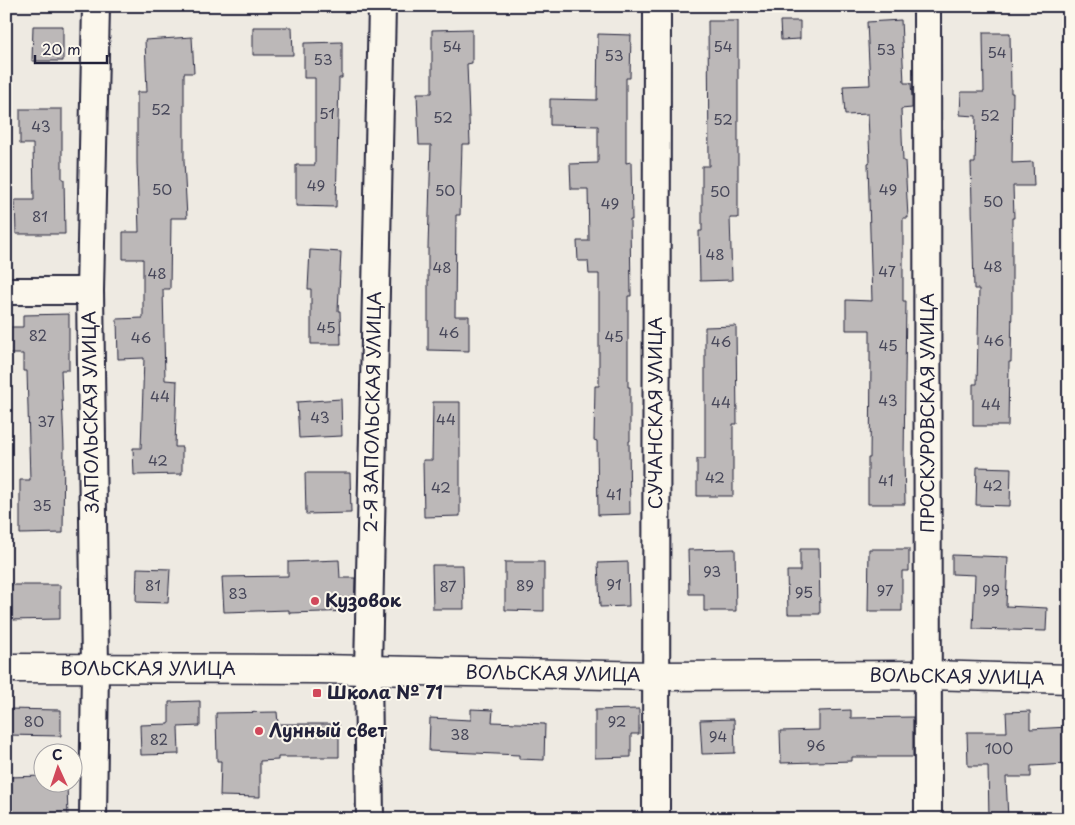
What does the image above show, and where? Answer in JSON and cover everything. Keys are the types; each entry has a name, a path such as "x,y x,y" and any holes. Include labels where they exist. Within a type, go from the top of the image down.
{"street":[{"name":"ЗАПОЛЬСКАЯ УЛИЦА","path":"93,819 95,668 90,291 96,6"},
{"name":"2-Я ЗАПОЛЬСКАЯ УЛИЦА","path":"370,819 368,670 382,6"},
{"name":"СУЧАНСКАЯ УЛИЦА","path":"656,819 657,6"},
{"name":"ПРОСКУРОВСКАЯ УЛИЦА","path":"927,6 928,819"},
{"path":"6,291 90,291"},
{"name":"ВОЛЬСКАЯ УЛИЦА","path":"6,668 368,670 655,676 929,675 1069,679"}],"building":[{"path":"901,20 904,83 911,83 912,98 912,108 901,109 908,218 903,218 903,301 906,301 905,504 868,504 870,330 846,330 846,300 872,301 868,114 845,115 843,86 870,85 867,22"},
{"path":"708,21 738,21 738,218 730,218 732,280 700,281 699,231 702,231 702,166 709,166"},
{"path":"780,21 800,21 800,39 781,40"},
{"path":"33,26 63,26 63,61 32,61"},
{"path":"253,27 292,27 293,55 253,55"},
{"path":"472,29 472,63 467,64 470,144 462,144 460,215 456,215 455,316 469,316 469,351 428,350 431,145 419,145 417,93 432,93 432,30"},
{"path":"983,33 1010,33 1011,93 1013,93 1012,163 1033,162 1034,186 1013,186 1011,362 1009,362 1008,426 973,426 973,384 977,384 979,289 974,289 971,163 975,163 976,116 960,115 961,92 984,92"},
{"path":"598,34 631,35 630,78 626,78 626,163 631,162 632,220 630,220 631,296 628,296 630,514 598,515 597,441 594,440 595,386 599,386 599,274 589,274 588,261 578,261 577,241 589,241 588,189 571,189 570,164 598,163 598,126 550,125 550,99 597,100"},
{"path":"192,37 194,73 184,73 184,161 187,218 171,218 170,289 163,289 165,380 177,381 175,447 182,447 182,474 134,475 133,448 141,448 144,358 118,359 117,319 143,318 143,259 123,259 123,232 139,232 137,92 147,92 145,40"},
{"path":"342,42 342,78 339,78 336,207 296,206 296,165 315,165 315,78 304,78 304,43"},
{"path":"20,109 62,109 62,179 64,179 65,234 16,234 15,200 34,200 33,144 20,144"},
{"path":"310,250 341,252 338,311 340,311 341,344 311,344 311,289 308,289"},
{"path":"69,314 69,370 61,370 64,447 63,533 20,534 20,480 30,480 27,371 23,371 23,354 6,354 6,327 23,327 23,315"},
{"path":"736,326 737,424 733,424 733,496 697,496 697,459 705,459 705,327"},
{"path":"341,399 342,436 299,438 297,402"},
{"path":"433,402 460,402 460,516 424,517 423,460 432,460"},
{"path":"977,467 1011,468 1010,506 976,505"},
{"path":"305,473 350,473 351,513 306,514"},
{"path":"735,549 736,611 704,611 704,594 689,594 688,550"},
{"path":"800,549 819,549 820,614 788,614 787,571 800,571"},
{"path":"869,549 909,549 909,571 902,571 902,611 868,611"},
{"path":"952,555 1008,557 1006,606 1047,608 1046,631 973,629 975,575 952,574"},
{"path":"339,560 340,578 355,578 354,611 224,612 222,577 288,576 288,562"},
{"path":"505,562 544,562 544,611 505,610"},
{"path":"628,562 629,606 600,607 598,563"},
{"path":"432,565 463,565 464,609 433,609"},
{"path":"137,568 170,569 168,603 136,602"},
{"path":"10,585 60,585 60,619 11,620"},
{"path":"200,701 200,726 178,727 179,754 141,755 140,725 169,724 169,702"},
{"path":"6,709 61,710 61,736 6,735"},
{"path":"471,709 493,710 492,722 545,724 544,760 519,759 519,755 429,751 430,718 471,720"},
{"path":"639,709 639,734 631,734 631,757 595,758 595,710"},
{"path":"851,710 851,718 913,717 913,757 852,757 852,761 781,763 780,731 819,730 819,711"},
{"path":"1030,711 1030,729 1069,727 1069,764 1031,766 1031,777 1006,777 1008,819 989,819 988,766 968,766 967,732 1007,732 1006,712"},
{"path":"277,712 278,724 339,724 339,757 278,757 278,760 260,761 260,797 220,796 221,761 217,761 216,713"},
{"path":"734,719 735,753 702,754 700,720"},
{"path":"32,776 32,792 67,792 68,819 11,819 10,777"}],"place":[{"name":"Кузовок","path":"315,601"},
{"name":"Школа № 71","path":"317,693"},
{"name":"Лунный свет","path":"259,731"}]}
